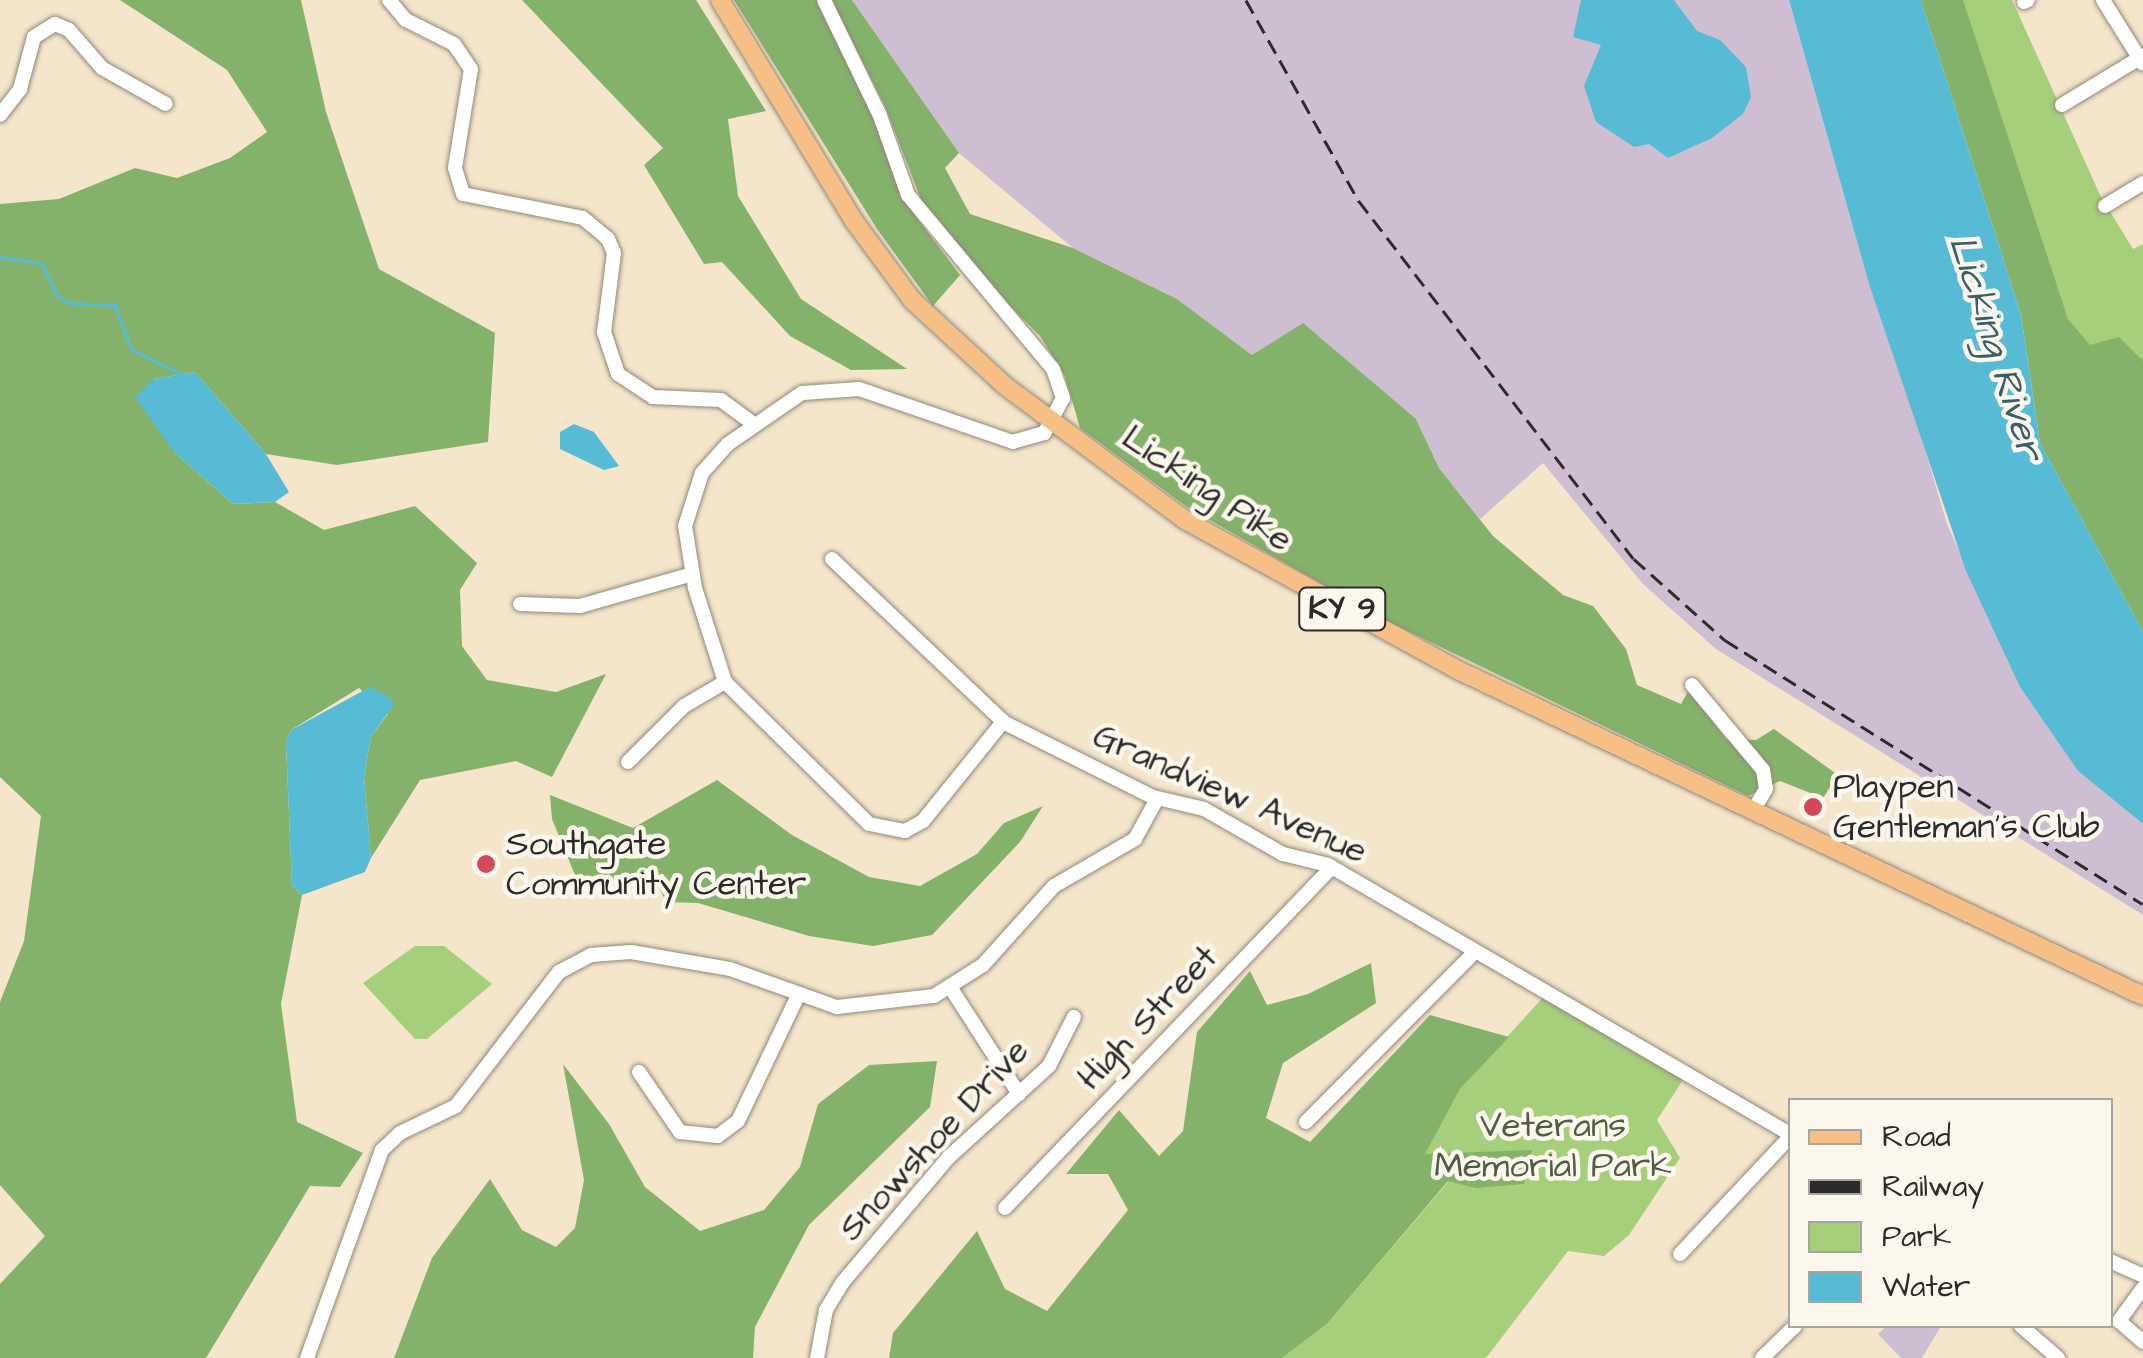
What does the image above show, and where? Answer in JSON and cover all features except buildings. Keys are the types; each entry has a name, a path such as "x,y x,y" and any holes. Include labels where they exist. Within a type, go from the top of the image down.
{"main road":[{"name":"Licking Pike","path":"720,0 895,280 934,323 1053,421 1185,520 1270,572 1753,811 2143,996"}],"street":[{"path":"389,0 406,20 454,44 471,69 454,183 474,200 544,209 597,226 614,253 604,332 618,374 652,397 721,400 750,428"},
{"path":"824,0 875,105 908,195 1062,383 1053,421 1034,439 1013,442 840,386 802,393 712,460 690,500 684,537 692,574 725,682 850,810 887,831 923,821 1003,722"},
{"path":"2062,105 2142,60 2103,0"},
{"path":"0,115 20,89 34,37 55,24 69,30 102,68 166,104"},
{"path":"2105,206 2143,183"},
{"name":"Grandview Avenue","path":"832,559 1003,722 1157,798 1204,810 1283,854 1332,868 1788,1134"},
{"path":"520,604 580,606 692,574"},
{"path":"628,762 684,706 725,682"},
{"path":"1692,685 1762,770 1766,789 1753,811"},
{"path":"307,1358 382,1150 400,1133 456,1106 560,972 613,952 730,969 798,996 852,1007 952,990 1054,886 1135,838 1157,798"},
{"name":"High Street","path":"1006,1208 1332,868"},
{"path":"1306,1122 1474,953"},
{"path":"952,990 1019,1094"},
{"path":"638,1072 680,1132 718,1136 738,1120 798,996"},
{"name":"Snowshoe Drive","path":"817,1358 826,1310 843,1282 949,1158 1049,1066 1074,1017"},
{"path":"1680,1254 1788,1137"},
{"path":"2113,1262 2143,1276"},
{"path":"2143,1288 2119,1321 2143,1342"},
{"path":"1762,1358 1794,1328"},
{"path":"2023,1328 2058,1358"}],"shaded area":[{"path":"852,0 1789,0 1869,284 1890,331 1947,524 2020,687 2078,771 2143,824 2143,915 1716,649 1643,584 1543,463 1480,519 1439,468 1416,419 1252,355 1177,299 1073,248 959,153"},
{"path":"1885,1328 1940,1328 1922,1358 1901,1358 1878,1334"}],"green space":[{"path":"120,0 301,0 326,112 379,269 495,333 488,442 337,465 266,454 195,372 154,379 174,452 233,504 275,502 324,530 415,506 477,563 460,590 462,646 487,680 556,692 606,674 552,777 516,761 420,780 371,858 364,777 371,737 388,714 359,688 291,730 286,743 292,885 302,895 281,1004 297,1122 363,1153 340,1187 310,1186 206,1358 0,1358 0,1284 45,1236 0,1185 0,1002 24,941 41,816 0,777 0,204 59,199 135,168 177,178 230,158 267,132 227,70"},
{"path":"522,0 696,0 766,111 728,119 738,196 801,299 907,369 851,370 790,336 722,262 704,264 644,165 663,148"},
{"path":"734,0 818,0 879,126 901,197 960,275 933,306 877,229"},
{"path":"831,0 852,0 959,153 945,168 970,214 1073,248 1177,299 1252,355 1303,323 1416,419 1439,468 1493,536 1563,595 1593,606 1626,649 1637,685 1681,704 1689,690 1726,739 1756,740 1774,729 1838,775 1823,798 1780,781 1748,796 1385,620 1187,507 1080,428 1065,376 1040,336 932,228 885,106"},
{"path":"1921,0 2012,0 2101,197 2133,249 2143,244 2143,632"},
{"path":"1921,0 1963,0 2068,319 2090,345 2119,337 2143,361 2143,632 2040,443 2021,315"},
{"path":"717,780 792,835 869,877 920,886 977,854 1004,823 1043,806 1020,842 932,935 873,946 809,936 698,903 666,902 659,887 640,882 575,875 552,819 550,795 633,828"},
{"path":"415,946 444,946 492,984 427,1039 415,1039 363,983"},
{"path":"1371,963 1376,1003 1283,1063 1266,1118 1310,1142 1430,1015 1509,1037 1460,1089 1425,1154 1532,1150 1524,1184 1476,1188 1448,1181 1327,1324 1282,1358 889,1358 893,1333 977,1231 1005,1289 1047,1311 1128,1210 1108,1174 1066,1174 1119,1110 1159,1156 1183,1131 1197,1032 1250,971 1267,1005 1308,994"},
{"name":"Veterans Memorial Park","path":"1546,994 1688,1072 1657,1120 1680,1158 1629,1235 1604,1256 1568,1251 1486,1358 1282,1358 1327,1324 1448,1182 1424,1154 1460,1089"},
{"path":"937,1061 930,1107 809,1225 755,1327 753,1358 394,1358 432,1258 490,1179 522,1230 556,1247 575,1228 584,1180 563,1064 609,1124 645,1187 700,1231 764,1210 800,1167 818,1104 869,1065"}],"water":[{"path":"1581,0 1674,0 1697,31 1720,40 1746,67 1751,97 1743,114 1712,138 1668,158 1649,144 1634,147 1596,122 1584,86 1601,45 1573,37"},
{"name":"Licking River","path":"1789,0 1921,0 2021,315 2040,443 2143,632 2143,824 2078,771 2020,687 1966,571 1869,284"},
{"path":"195,372 266,454 289,492 275,502 233,504 174,452 135,397 154,379"},
{"path":"574,424 594,432 619,466 604,470 560,449 560,432"},
{"path":"370,687 391,698 393,706 371,737 364,777 371,858 365,872 302,895 292,885 286,743 291,730"}],"waterway":[{"path":"0,257 42,263 57,295 69,303 115,305 132,350 184,375"}],"railway":[{"path":"1246,0 1359,201 1634,559 1725,640 2143,904"}],"place":[{"name":"Playpen Gentleman's Club","path":"1813,807"},
{"name":"Southgate Community Center","path":"486,864"}]}
